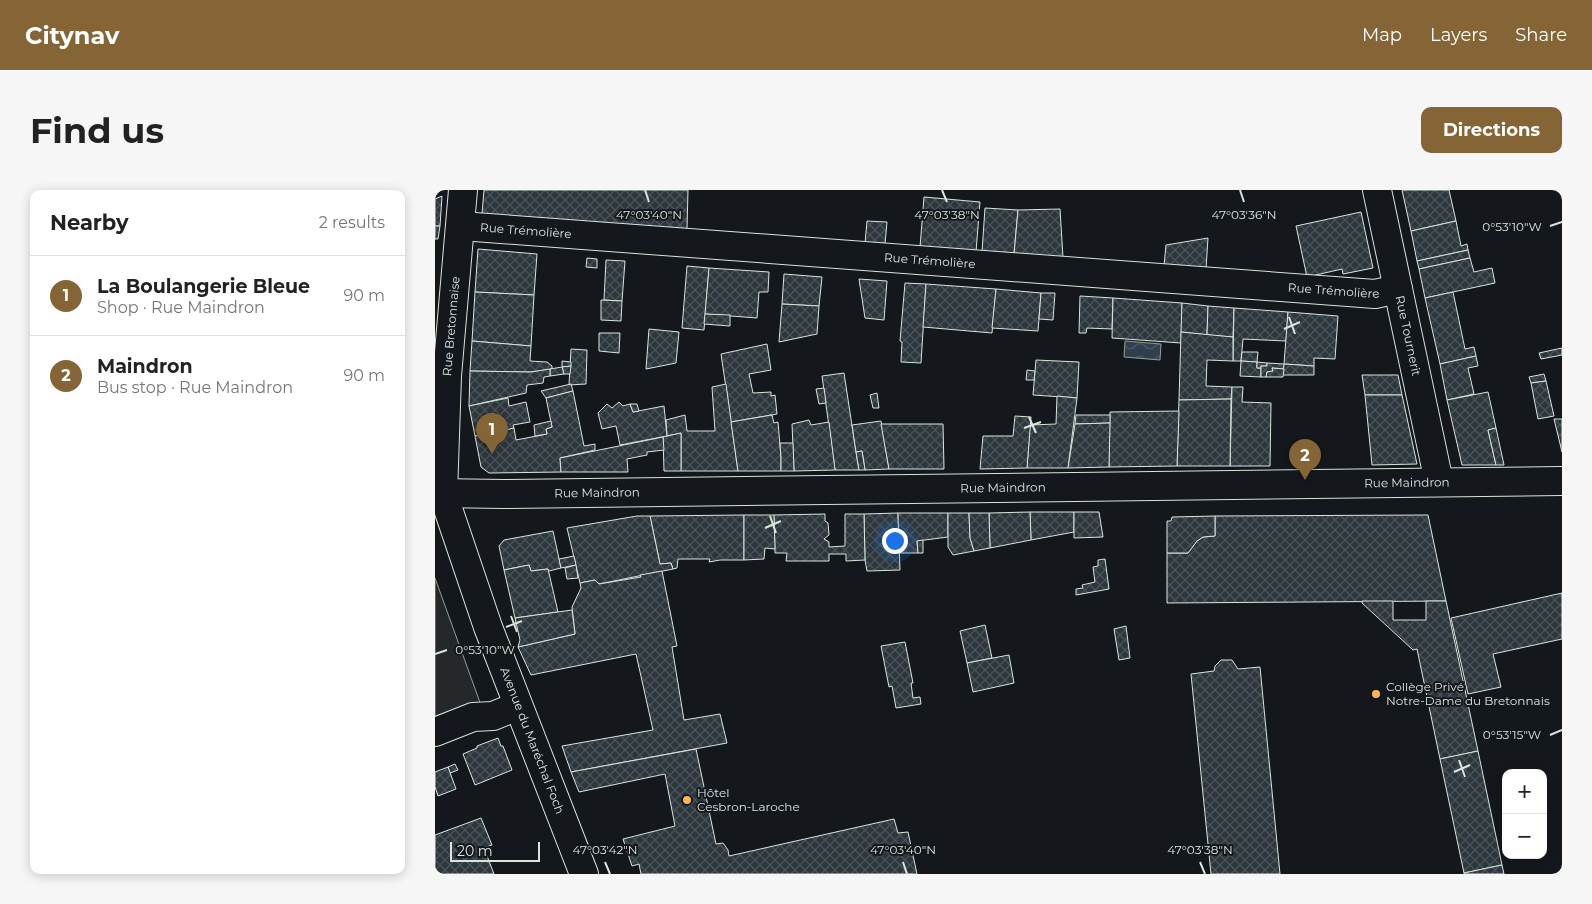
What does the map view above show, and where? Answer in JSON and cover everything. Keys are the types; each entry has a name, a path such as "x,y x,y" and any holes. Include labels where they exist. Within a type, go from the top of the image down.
{"street":[{"name":"Rue Bretonnaise","path":"438,488 463,190"},
{"name":"Rue Tournerit","path":"1377,190 1439,482"},
{"name":"Rue Trémolière","path":"461,226 1375,294 1398,289"},
{"name":"Rue Maindron","path":"438,488 1562,481"},
{"name":"Avenue du Maréchal Foch","path":"438,488 487,627 584,874"},
{"path":"435,732 473,717 493,716 518,706"}],"shaded area":[{"path":"435,578 482,708 435,721"}],"water":[{"path":"1125,341 1161,344 1160,360 1124,357"}],"building":[{"path":"484,190 688,190 687,229 482,214"},
{"path":"1402,190 1449,190 1456,221 1411,231"},
{"path":"442,196 440,226 435,226 435,199"},
{"path":"924,197 980,202 976,252 920,247"},
{"path":"985,208 1018,210 1014,254 982,252"},
{"path":"1060,209 1063,258 1014,254 1018,210"},
{"path":"1361,212 1373,268 1343,274 1342,269 1307,277 1296,226"},
{"path":"867,221 887,222 885,244 865,243"},
{"path":"1456,221 1461,246 1467,244 1468,250 1417,261 1411,231"},
{"path":"435,226 440,226 438,239 435,239"},
{"path":"1208,238 1206,269 1164,266 1166,245"},
{"path":"478,249 537,254 534,295 475,292"},
{"path":"1468,250 1470,258 1419,269 1417,261"},
{"path":"587,258 597,259 597,268 586,267"},
{"path":"1470,258 1474,272 1492,268 1495,283 1425,298 1419,269"},
{"path":"606,260 625,261 622,301 604,300"},
{"path":"687,266 709,268 704,330 682,328"},
{"path":"709,268 769,272 768,292 759,292 757,318 705,314"},
{"path":"784,274 822,277 819,306 782,304"},
{"path":"859,279 887,281 884,320 865,318"},
{"path":"905,283 926,284 921,363 901,362 902,342 900,341"},
{"path":"926,284 996,289 992,333 923,327"},
{"path":"996,289 1041,293 1038,331 992,328"},
{"path":"475,292 534,295 531,346 472,341"},
{"path":"1453,292 1465,349 1474,347 1476,356 1440,364 1425,298"},
{"path":"1041,293 1055,293 1053,320 1039,319"},
{"path":"1080,296 1113,298 1112,329 1087,328 1086,333 1079,333"},
{"path":"1113,298 1182,303 1181,343 1112,338"},
{"path":"601,300 622,301 621,321 601,320"},
{"path":"1182,303 1208,306 1207,335 1181,332"},
{"path":"782,304 819,306 817,334 779,342"},
{"path":"1208,306 1234,308 1233,337 1207,335"},
{"path":"1234,308 1288,312 1286,341 1243,339 1241,361 1233,361"},
{"path":"1288,312 1338,316 1335,359 1314,358 1314,366 1284,364"},
{"path":"705,314 730,315 730,326 704,324"},
{"path":"649,329 679,332 676,363 646,369"},
{"path":"1181,332 1233,337 1233,361 1207,360 1206,386 1232,387 1231,399 1179,400"},
{"path":"599,333 620,333 619,353 599,351"},
{"path":"472,341 531,346 530,361 547,362 552,366 552,369 531,372 470,371"},
{"path":"767,344 771,370 749,374 753,393 771,392 771,396 775,395 777,414 731,422 721,354"},
{"path":"1562,348 1562,355 1541,359 1539,353"},
{"path":"571,349 587,350 586,384 569,385"},
{"path":"1242,352 1258,352 1257,362 1241,361"},
{"path":"1476,356 1478,366 1468,368 1474,394 1447,400 1440,364"},
{"path":"1036,360 1079,362 1077,398 1033,395"},
{"path":"562,361 571,362 571,366 562,367"},
{"path":"1241,361 1257,362 1257,368 1261,368 1261,377 1240,376"},
{"path":"1257,362 1267,363 1267,366 1257,368"},
{"path":"1267,363 1284,364 1284,369 1272,368 1273,371 1267,372 1266,377 1261,377 1261,366 1267,366"},
{"path":"1284,364 1314,366 1314,375 1283,375"},
{"path":"571,366 570,374 564,374 562,367"},
{"path":"562,367 564,374 550,376 550,369"},
{"path":"1272,368 1284,369 1283,377 1266,377 1267,372 1273,371"},
{"path":"550,369 550,376 544,377 543,383 527,385 526,393 469,406 470,371 531,372"},
{"path":"1027,370 1035,371 1034,380 1026,380"},
{"path":"844,373 859,470 835,470 822,376"},
{"path":"1544,374 1546,381 1531,383 1529,377"},
{"path":"1362,375 1398,375 1402,395 1365,395"},
{"path":"1546,381 1554,416 1538,419 1531,383"},
{"path":"571,384 573,391 546,398 541,391"},
{"path":"726,384 738,471 681,471 681,433 667,436 666,420 685,415 687,431 715,431 712,387"},
{"path":"1232,387 1243,387 1242,402 1271,403 1270,466 1230,466"},
{"path":"824,388 826,403 819,404 816,389"},
{"path":"573,391 584,446 595,444 595,450 560,458 561,472 489,473 481,467 475,436 514,428 516,440 547,434 546,429 552,427 546,398"},
{"path":"1488,392 1496,428 1488,430 1496,465 1462,465 1447,400"},
{"path":"877,393 879,408 873,408 870,395"},
{"path":"1365,395 1402,395 1417,464 1372,465"},
{"path":"1057,396 1077,398 1068,468 1027,468 1030,425 1056,424"},
{"path":"508,398 509,406 526,402 530,422 513,425 514,428 475,436 469,406"},
{"path":"1231,399 1230,466 1177,466 1179,400"},
{"path":"619,402 623,406 630,404 633,412 664,406 667,436 620,445 616,426 602,429 598,413 607,404 612,408"},
{"path":"630,404 637,404 639,411 633,412"},
{"path":"1179,411 1177,466 1109,467 1110,412"},
{"path":"772,415 774,423 778,422 781,471 738,471 731,422"},
{"path":"1076,415 1110,415 1110,423 1075,424"},
{"path":"1015,416 1031,417 1027,468 980,469 983,436 1013,436"},
{"path":"1554,419 1562,419 1562,452"},
{"path":"809,420 811,425 829,422 835,470 794,471 792,424"},
{"path":"551,421 552,427 546,429 547,434 535,436 534,425"},
{"path":"881,421 889,469 865,470 862,451 856,452 852,425"},
{"path":"1110,423 1109,467 1068,468 1075,424"},
{"path":"881,424 943,424 944,469 889,469"},
{"path":"1496,428 1504,465 1496,465 1488,430"},
{"path":"681,433 681,471 664,471 663,437"},
{"path":"663,437 664,450 647,452 647,455 627,459 628,472 561,472 560,458"},
{"path":"780,443 793,443 794,471 781,471"},
{"path":"862,451 865,470 859,470 856,452"},
{"path":"1030,512 1074,512 1074,532 1031,540"},
{"path":"1030,512 1031,540 990,548 989,513"},
{"path":"1074,512 1099,512 1103,537 1074,538"},
{"path":"898,513 900,570 867,571 864,514"},
{"path":"898,513 948,513 948,537 917,541 918,553 899,553"},
{"path":"948,513 969,513 970,538 974,551 953,555 948,547"},
{"path":"969,513 989,513 990,548 974,551 970,538"},
{"path":"825,514 829,535 824,539 829,542 829,547 845,546 845,514 864,514 865,560 846,561 846,554 829,554 829,561 786,561 787,553 775,553 774,515"},
{"path":"744,515 744,560 709,562 710,559 678,559 677,568 673,569 671,563 660,564 650,516"},
{"path":"744,515 774,515 775,549 765,548 764,559 744,560"},
{"path":"1428,515 1446,601 1167,603 1167,553 1188,553 1197,541 1203,537 1215,536 1215,516"},
{"path":"637,516 650,516 660,564 671,563 673,569 599,584 595,580 580,583 567,528"},
{"path":"1215,516 1215,536 1203,537 1197,541 1188,553 1167,553 1167,521 1171,521 1172,517"},
{"path":"553,531 561,568 549,571 548,569 531,571 529,565 504,570 499,546 504,540"},
{"path":"923,540 923,553 918,553 917,541"},
{"path":"574,556 576,565 561,568 559,559"},
{"path":"1105,559 1109,589 1076,595 1076,589 1083,588 1082,585 1095,582 1093,567 1098,566 1098,560"},
{"path":"529,565 531,571 548,569 558,612 515,618 504,570"},
{"path":"576,565 578,578 567,579 565,568"},
{"path":"662,571 677,646 672,647 684,720 720,714 727,743 571,772 562,746 653,730 636,654 531,675 518,647 575,634 572,607 581,588 580,583 595,580 599,584 641,577 640,575"},
{"path":"1562,593 1562,639 1493,654 1501,687 1468,694 1451,618"},
{"path":"1362,601 1393,601 1393,620 1426,620 1426,601 1446,601 1478,751 1440,759 1417,649 1413,650"},
{"path":"572,610 575,634 518,647 520,640 515,618"},
{"path":"985,625 992,658 967,663 960,631"},
{"path":"1126,626 1130,658 1119,660 1114,629"},
{"path":"905,642 913,683 911,683 913,698 920,697 921,704 896,708 892,686 889,687 881,646"},
{"path":"1009,655 1014,683 973,692 967,663"},
{"path":"1221,660 1232,660 1238,669 1260,667 1280,874 1211,874 1191,674 1214,671 1215,666"},
{"path":"498,738 512,770 475,785 463,754"},
{"path":"696,749 716,844 723,843 728,850 729,856 894,819 898,833 908,832 917,874 641,874 639,864 632,866 623,839 675,826 665,774 579,792 571,772"},
{"path":"1478,751 1502,865 1464,873 1440,759"},
{"path":"455,764 458,770 450,773 448,767"},
{"path":"448,767 456,789 438,796 435,787 435,772"},
{"path":"481,818 492,845 484,848 494,874 437,874 435,870 435,835"},
{"path":"1502,865 1504,874 1464,874 1464,873"}],"place":[{"name":"La Boulangerie Bleue","path":"492,454"},
{"name":"Maindron","path":"1305,480"},
{"name":"Collège Privé Notre-Dame du Bretonnais","path":"1376,694"},
{"name":"Hôtel Cesbron-Laroche","path":"687,800"}]}
